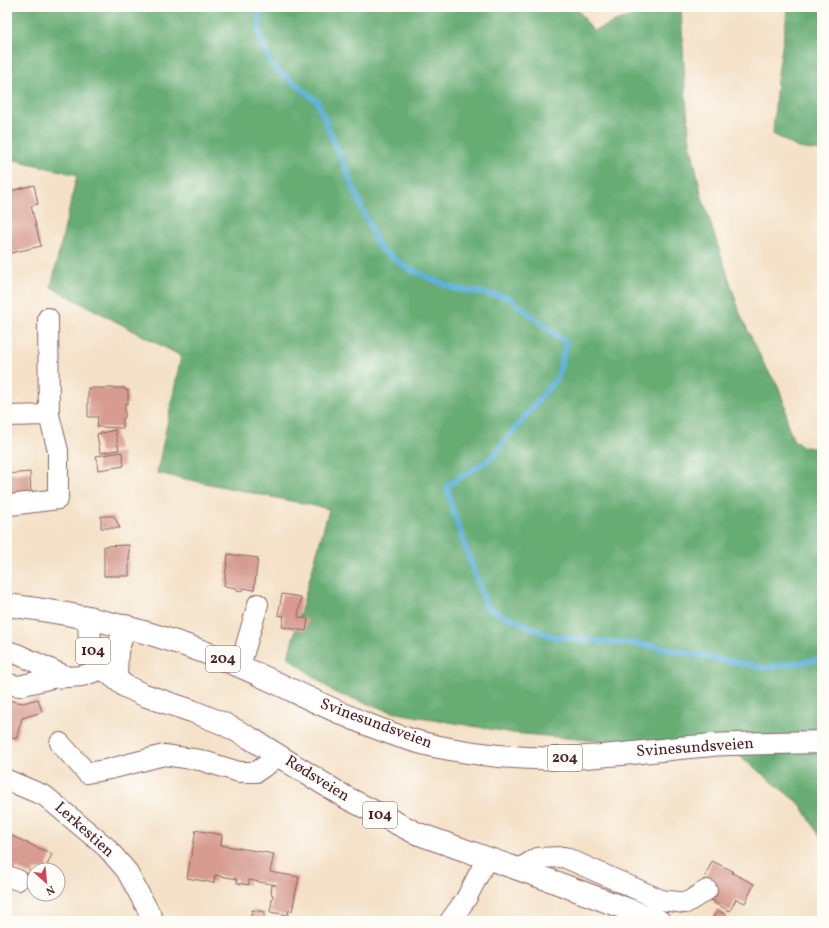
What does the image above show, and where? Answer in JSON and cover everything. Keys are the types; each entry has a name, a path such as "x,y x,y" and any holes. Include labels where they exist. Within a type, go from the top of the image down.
{"main road":[{"name":"204","path":"7,605 89,617"},
{"name":"Svinesundsveien","path":"89,617 126,626 198,649 240,666 350,718 403,737 462,751 498,756 568,758 713,745 822,742"},
{"name":"Rødsveien","path":"89,617 90,646 125,686 144,695 192,711 224,724 278,755 345,797 416,833 519,869 659,921"},
{"name":"104","path":"112,670 117,650 126,626"}],"street":[{"path":"10,505 58,499 58,452 49,415 48,318"},
{"path":"7,416 49,415"},
{"path":"240,666 258,604"},
{"path":"7,651 68,677"},
{"path":"7,684 20,686 52,678 82,676 112,670"},
{"path":"60,744 87,773 110,769 164,755 200,760 239,772 256,772 278,755"},
{"name":"Lerkestien","path":"9,786 45,796 106,847 126,870 154,921"},
{"path":"519,869 537,858 564,857 661,900 686,903 707,890"},
{"path":"450,921 466,899 487,858"}],"green space":[{"path":"7,7 576,7 593,31 653,7 681,7 685,87 690,142 702,197 741,316 764,364 779,388 785,406 788,427 793,439 801,446 811,448 822,447 822,840 801,805 737,754 513,733 396,713 335,693 288,657 329,509 157,473 181,356 51,287 77,175 7,158"},
{"path":"788,7 822,7 822,151 798,148 773,134 777,81"}],"building":[{"path":"34,185 38,204 31,206 41,246 7,254 7,192"},
{"path":"88,388 125,388 125,390 128,390 128,403 125,404 123,428 97,427 98,417 88,417"},
{"path":"115,430 119,450 100,453 97,434"},
{"path":"122,452 124,466 98,470 96,456"},
{"path":"30,472 31,500 7,501 7,474"},
{"path":"101,516 114,516 120,528 101,528"},
{"path":"129,545 129,576 104,576 104,546"},
{"path":"228,554 258,558 254,590 243,588 243,591 224,586"},
{"path":"282,594 301,597 298,617 308,619 306,631 282,627 284,616 278,615"},
{"path":"7,657 13,658 8,683 7,683"},
{"path":"38,699 42,712 22,718 16,739 7,737 7,700 23,703"},
{"path":"196,830 222,835 221,845 274,854 270,872 299,877 292,911 289,910 288,915 270,912 273,895 271,894 272,885 276,885 249,880 249,885 237,883 237,879 215,875 214,883 187,878"},
{"path":"7,834 52,854 48,862 26,862 26,873 16,868 14,873 7,870"},
{"path":"712,861 733,871 732,873 754,884 745,903 736,899 730,911 714,903 715,901 710,900 703,881"},
{"path":"252,910 265,912 263,921 250,921"},
{"path":"717,910 727,915 724,921 711,921"}],"waterway":[{"path":"258,7 260,38 271,65 317,101 379,248 407,268 455,289 508,297 566,343 558,377 490,459 447,486 454,514 487,608 553,637 646,645 764,668 822,659"}]}
